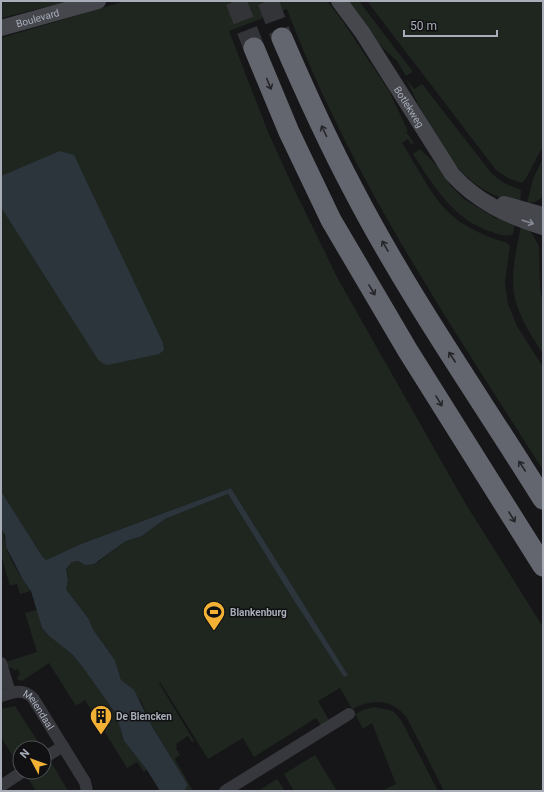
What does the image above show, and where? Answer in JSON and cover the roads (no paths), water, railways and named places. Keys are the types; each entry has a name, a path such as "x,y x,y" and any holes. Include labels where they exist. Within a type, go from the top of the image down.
{"highway":[{"path":"282,38 328,140 360,203 438,334 543,499"},
{"path":"254,48 293,139 332,220 408,351 543,566"}],"main road":[{"name":"Boulevard","path":"1,28 98,1"},
{"name":"Botlekweg","path":"339,1 362,32 452,174 463,187 476,197 489,203 506,215 543,227"},
{"name":"Botlekweg","path":"489,203 509,204 543,215"}],"street":[{"path":"1,663 5,694"},
{"name":"Meiendaal","path":"5,694 19,691 31,696 85,782 87,791"},
{"path":"225,791 349,714"},
{"path":"52,753 63,746"},
{"path":"1,786 12,779"}],"tunnel":[{"path":"236,1 254,48"},
{"path":"268,1 282,38"}],"place":[{"name":"Blankenburg","path":"214,632"},
{"name":"De Blencken","path":"101,736"}]}
